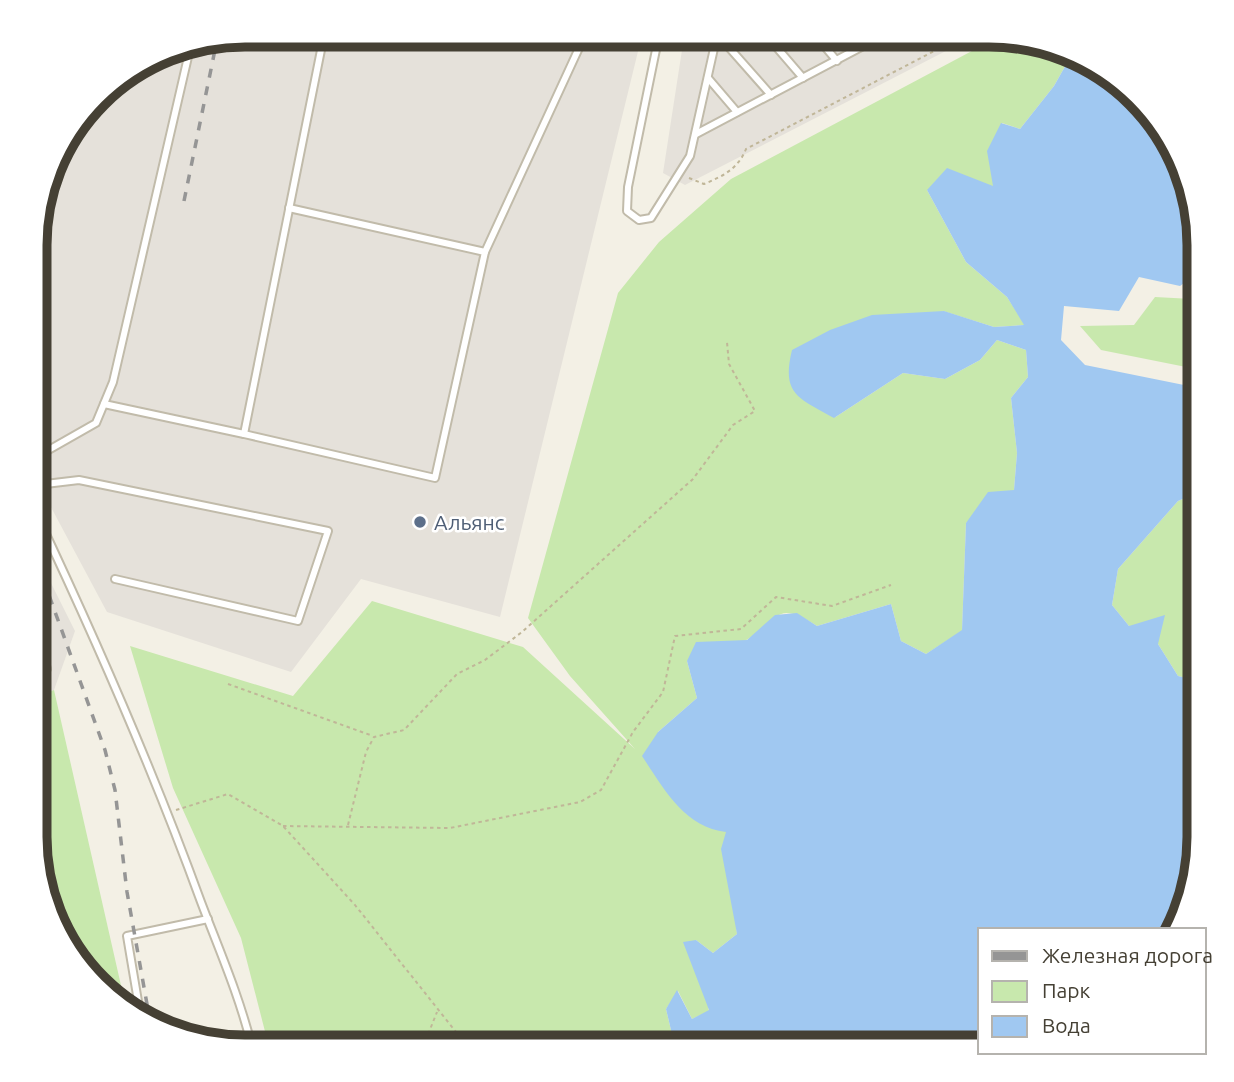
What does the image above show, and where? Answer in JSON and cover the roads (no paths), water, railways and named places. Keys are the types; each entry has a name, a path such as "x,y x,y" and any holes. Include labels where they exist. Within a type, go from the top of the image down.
{"lane":[{"path":"244,433 322,47"},
{"path":"104,404 244,433 435,478 485,252 579,47"},
{"path":"656,48 628,187 627,211 639,220 652,218 690,156 714,48"},
{"path":"728,48 771,95"},
{"path":"777,48 803,78"},
{"path":"826,48 837,61"},
{"path":"695,134 861,48"},
{"path":"47,451 96,423 113,382 188,56"},
{"path":"708,78 737,112"},
{"path":"289,208 485,252"},
{"path":"47,484 79,480 328,531 298,621 115,579"},
{"path":"47,537 90,628 168,812 238,992 249,1035"},
{"path":"138,1003 127,936 208,919"}],"water":[{"path":"1067,64 1088,74 1129,105 1160,146 1172,169 1183,206 1186,282 1180,286 1139,277 1119,311 1064,306 1061,340 1085,365 1186,386 1186,497 1178,501 1118,569 1112,605 1129,626 1165,615 1158,644 1178,676 1187,678 1187,837 1183,876 1172,913 1164,928 978,928 978,1034 672,1034 666,1009 677,990 692,1019 709,1010 683,942 696,940 713,953 737,934 721,849 726,832 698,823 687,814 667,793 642,756 658,732 697,698 687,661 696,642 747,640 775,615 797,613 817,626 891,604 901,641 926,654 962,630 966,523 988,492 1014,490 1017,453 1011,398 1028,377 1026,350 997,340 980,360 945,379 903,373 834,418 802,400 791,386 789,365 792,350 830,330 872,315 944,311 994,327 1024,325 1007,297 966,262 927,190 947,168 993,186 987,151 1001,123 1020,129 1054,86"}],"railway":[{"path":"184,201 215,50"},
{"path":"48,591 105,750 115,790 127,892 148,1009"}],"place":[{"name":"Альянс","path":"420,522"}]}
